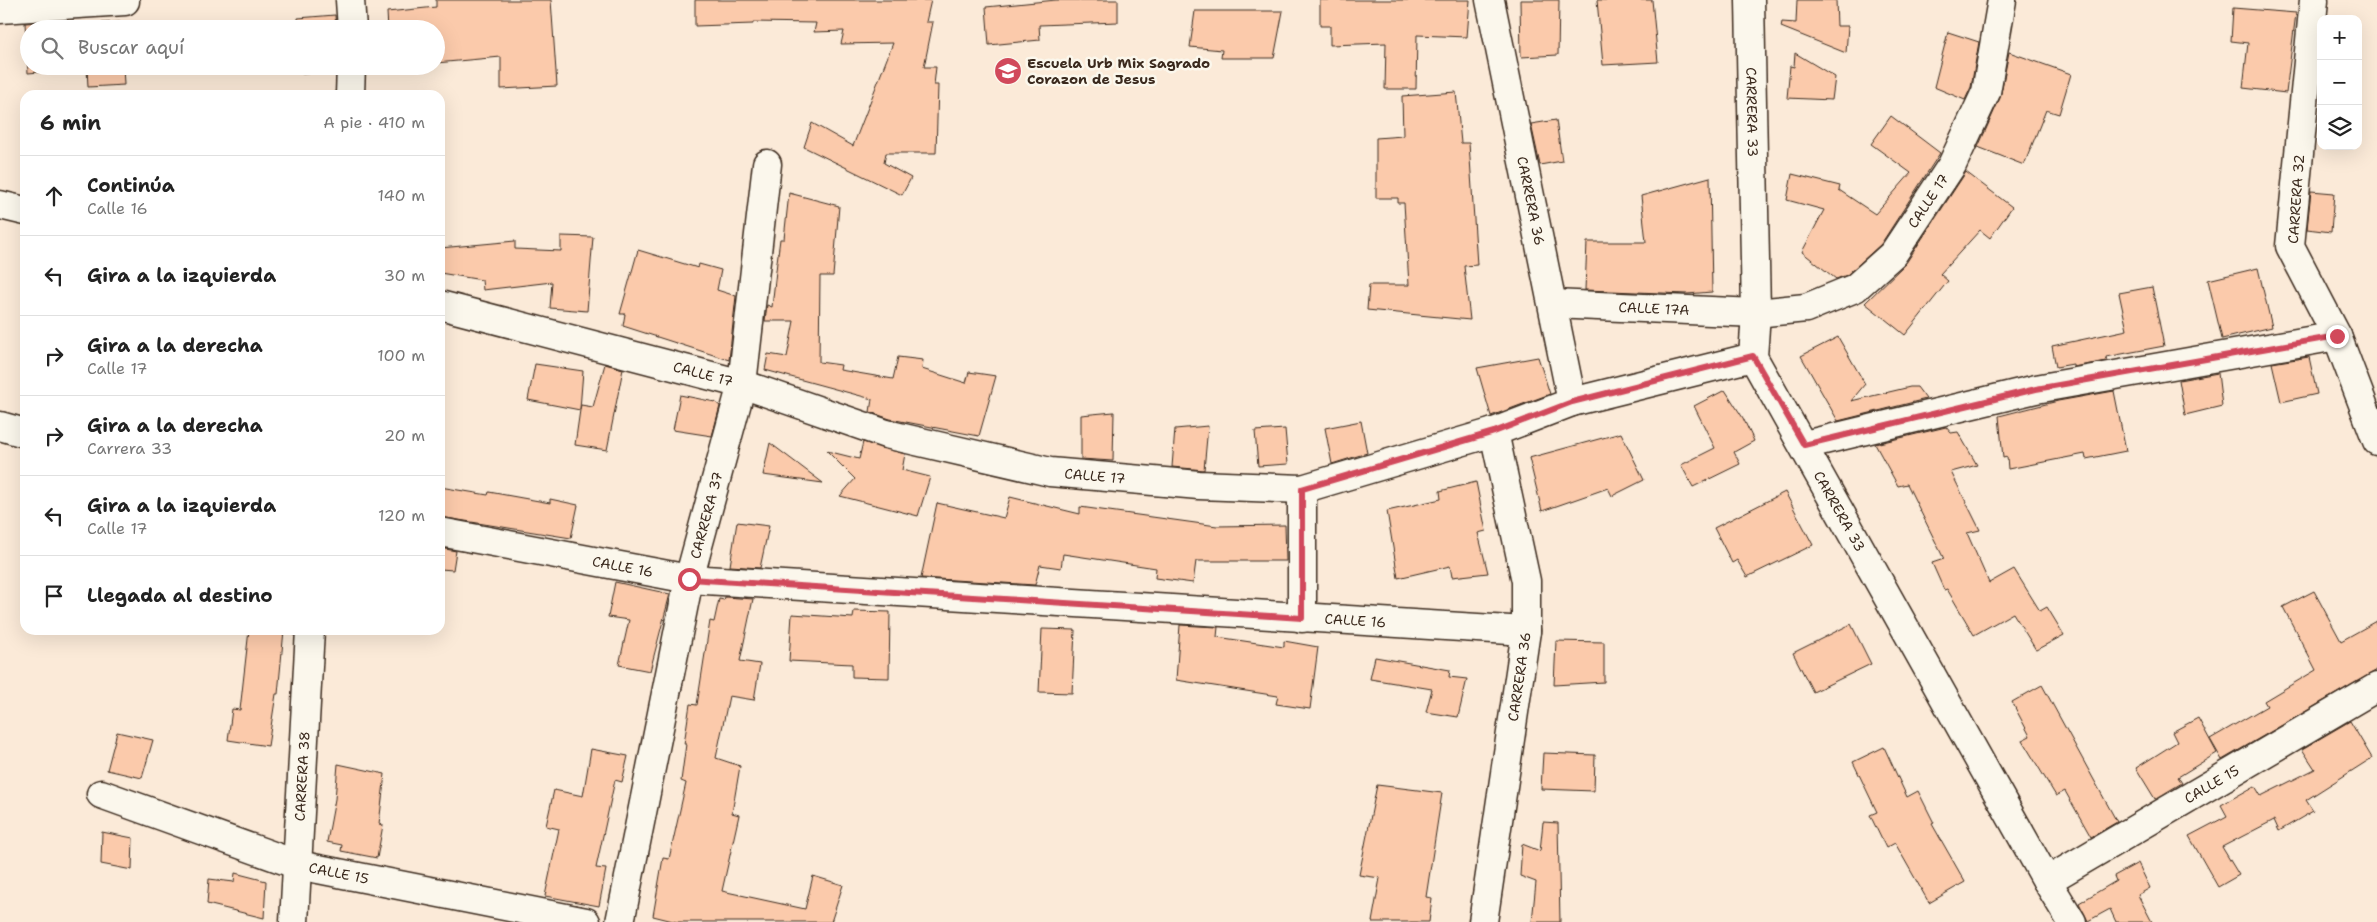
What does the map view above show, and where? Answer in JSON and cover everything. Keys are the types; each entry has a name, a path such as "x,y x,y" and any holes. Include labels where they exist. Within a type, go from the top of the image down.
{"street":[{"path":"350,0 351,20"},
{"name":"CARRERA 36","path":"1490,0 1572,402"},
{"name":"CARRERA 33","path":"1750,0 1756,313 1753,356 2047,881 2072,922"},
{"name":"CALLE 17","path":"1756,313 1806,308 1855,288 1893,254 1952,165 1986,92 2002,0"},
{"name":"CARRERA 32","path":"2314,0 2290,246 2337,336 2377,441"},
{"path":"0,9 126,1"},
{"path":"350,90 351,75"},
{"name":"CARRERA 37","path":"620,922 689,579 742,384 767,164"},
{"path":"0,205 20,210"},
{"name":"CALLE 17A","path":"1553,304 1756,313"},
{"name":"CALLE 17","path":"445,306 742,384 886,434 1050,472 1199,486 1302,489 1494,432 1572,402 1753,356"},
{"path":"1804,445 2036,389 2337,336"},
{"path":"0,426 20,432"},
{"name":"CARRERA 36","path":"1482,922 1526,631 1526,581 1494,432"},
{"path":"1302,489 1302,618"},
{"name":"CALLE 16","path":"445,533 689,579 1526,631"},
{"name":"CARRERA 38","path":"294,922 310,635"},
{"name":"CALLE 15","path":"2047,881 2377,687"},
{"name":"CALLE 15","path":"101,794 298,865 586,922"}],"building":[{"path":"436,0 551,0 557,86 501,89 501,57 445,62 445,20 387,20 387,12 436,7"},
{"path":"695,0 931,0 926,22 933,22 924,67 936,67 934,85 938,85 936,153 886,153 884,163 911,178 902,195 804,147 812,123 853,146 893,43 841,44 844,31 814,32 816,23 753,22 753,24 695,26"},
{"path":"1056,0 1118,0 1118,22 1039,25 1040,40 989,45 986,7"},
{"path":"1320,0 1470,0 1467,37 1417,35 1416,89 1385,89 1386,43 1330,45 1330,26 1320,26"},
{"path":"1520,0 1559,0 1558,55 1521,57"},
{"path":"1597,0 1652,0 1658,62 1603,65"},
{"path":"1797,0 1836,0 1837,26 1848,26 1846,53 1781,27 1782,22 1796,23"},
{"path":"2233,8 2296,13 2286,93 2243,88 2248,43 2231,41"},
{"path":"1195,11 1283,11 1274,58 1221,58 1222,50 1190,47"},
{"path":"335,15 335,20 298,20 298,18"},
{"path":"1948,32 1979,42 1971,87 1965,100 1934,87"},
{"path":"2009,52 2071,74 2059,114 2046,110 2024,165 1978,147 2000,98"},
{"path":"1795,53 1835,77 1832,100 1787,98 1790,66 1794,67"},
{"path":"87,75 123,75 124,85 88,87"},
{"path":"1456,92 1461,143 1469,143 1477,265 1464,266 1470,320 1367,310 1369,285 1409,285 1404,203 1398,203 1398,198 1376,198 1376,138 1403,136 1402,96"},
{"path":"1891,116 1940,153 1881,244 1847,275 1836,279 1802,252 1824,210 1787,200 1792,174 1840,186 1839,190 1875,214 1911,173 1871,144"},
{"path":"1556,120 1562,161 1540,165 1531,124"},
{"path":"1966,172 2012,207 1990,238 1980,230 1940,274 1948,281 1905,335 1865,303 1906,263"},
{"path":"1710,177 1712,292 1687,294 1585,290 1587,242 1646,242 1641,196"},
{"path":"2311,191 2334,193 2331,232 2307,229"},
{"path":"789,193 839,206 833,276 820,276 819,362 841,365 840,370 893,379 898,357 923,360 922,369 966,383 969,372 996,376 979,436 890,419 870,412 872,399 765,370 768,354 787,357 794,321 765,321 767,305 772,307 780,239 784,239"},
{"path":"561,236 593,237 587,311 550,308 552,282 483,290 482,280 445,274 445,248 515,241 515,249 561,251"},
{"path":"638,250 698,268 699,264 721,270 717,290 736,296 729,360 623,326 625,314 620,314"},
{"path":"2258,268 2272,327 2222,339 2208,280"},
{"path":"2152,287 2164,346 2106,357 2107,361 2073,367 2073,364 2056,367 2052,346 2127,330 2119,293"},
{"path":"1838,337 1865,384 1851,401 1910,387 1917,387 1926,399 1838,421 1801,356"},
{"path":"1538,357 1550,394 1491,416 1477,368"},
{"path":"2309,357 2317,394 2281,402 2272,363"},
{"path":"535,364 583,371 580,409 581,405 593,407 605,364 623,369 607,450 575,445 580,410 528,400"},
{"path":"2218,373 2222,406 2185,415 2179,380"},
{"path":"1725,390 1743,418 1754,441 1734,452 1740,464 1693,487 1681,465 1715,448 1694,406"},
{"path":"2114,391 2126,451 2086,459 2085,454 2008,469 2007,457 2003,458 1999,416 2058,401"},
{"path":"680,395 715,402 720,406 712,436 673,430"},
{"path":"1114,412 1113,461 1081,459 1081,415"},
{"path":"1361,421 1367,453 1332,464 1325,428"},
{"path":"1208,426 1204,470 1172,467 1175,429"},
{"path":"1946,427 1951,433 1958,432 1977,465 1951,472 1980,530 1967,533 1989,583 2014,569 2040,611 2047,607 2064,635 2036,650 2013,613 1974,635 1947,589 1944,590 1932,563 1944,559 1907,484 1898,486 1875,444"},
{"path":"1285,429 1288,464 1258,466 1255,431"},
{"path":"1621,433 1644,480 1612,496 1608,488 1542,511 1529,458"},
{"path":"863,442 905,454 902,470 930,477 918,516 840,496 855,479 827,451 859,459"},
{"path":"770,443 823,483 763,475"},
{"path":"1476,482 1486,531 1478,533 1488,573 1452,577 1450,566 1398,578 1387,511 1441,499 1440,491"},
{"path":"445,488 488,495 489,492 550,503 550,499 578,505 571,538 445,518"},
{"path":"1785,492 1813,545 1747,577 1737,560 1732,563 1714,528"},
{"path":"1010,497 1080,514 1080,507 1217,526 1285,525 1286,561 1196,561 1193,583 1155,578 1156,568 1063,554 1061,568 1040,565 1035,585 921,578 937,503 1004,518"},
{"path":"737,522 769,526 760,568 730,566"},
{"path":"445,549 456,551 453,570 445,569"},
{"path":"615,582 670,594 650,671 619,665 629,620 608,617"},
{"path":"2314,591 2341,641 2377,621 2377,670 2222,760 2210,739 2267,706 2264,701 2316,670 2283,607"},
{"path":"725,597 753,599 740,661 760,664 754,700 729,696 716,758 740,766 732,813 739,815 722,891 805,909 813,876 843,885 831,922 677,922 653,916 663,858 669,859 686,783 681,781 690,704 697,705 710,621 714,622 719,599 724,600"},
{"path":"854,611 890,612 889,678 852,677 852,664 789,661 792,614 853,618"},
{"path":"1851,624 1871,664 1813,692 1793,653"},
{"path":"1180,625 1218,627 1217,637 1284,647 1284,641 1318,647 1310,709 1276,704 1278,696 1176,680"},
{"path":"1042,629 1075,630 1072,693 1039,692"},
{"path":"248,635 284,635 278,694 276,694 268,746 228,740 232,709 240,710"},
{"path":"1556,641 1604,642 1604,682 1554,685"},
{"path":"1375,657 1450,670 1449,677 1467,679 1458,717 1426,712 1432,689 1370,679"},
{"path":"2042,685 2117,822 2091,837 2065,791 2056,796 2022,740 2030,736 2012,702"},
{"path":"2198,718 2217,753 2178,777 2182,783 2155,799 2136,768 2177,742 2172,732"},
{"path":"2350,721 2372,758 2306,800 2313,811 2279,831 2274,820 2222,847 2239,875 2218,887 2189,836 2227,816 2221,805 2255,786 2261,796 2315,769 2302,749"},
{"path":"117,732 153,740 142,778 107,770"},
{"path":"1884,747 1907,797 1918,791 1934,823 1932,824 1965,882 1929,903 1895,843 1886,848 1870,815 1877,812 1853,762"},
{"path":"591,749 628,756 622,782 615,780 596,868 606,869 599,906 545,896 559,829 546,826 554,790 583,796"},
{"path":"1543,753 1595,755 1594,791 1541,789"},
{"path":"338,764 385,774 379,824 383,825 377,858 341,851 342,845 327,842 335,799"},
{"path":"1377,785 1442,793 1426,897 1432,898 1429,922 1372,922 1380,878 1359,875"},
{"path":"1543,822 1558,823 1560,922 1532,922 1536,882 1520,876 1522,844 1540,851"},
{"path":"102,832 133,838 132,870 101,864"},
{"path":"2138,863 2150,888 2138,895 2152,922 2116,922 2110,909 2088,921 2079,903 2116,881 2114,876"},
{"path":"235,873 266,881 264,918 207,904 209,879 234,882"}],"place":[{"name":"Escuela Urb Mix Sagrado Corazon de Jesus","path":"1008,71"}],"route":[{"path":"689,579 1302,618 1302,489 1494,432 1572,402 1753,356 1804,445 2036,389 2337,336"}]}
